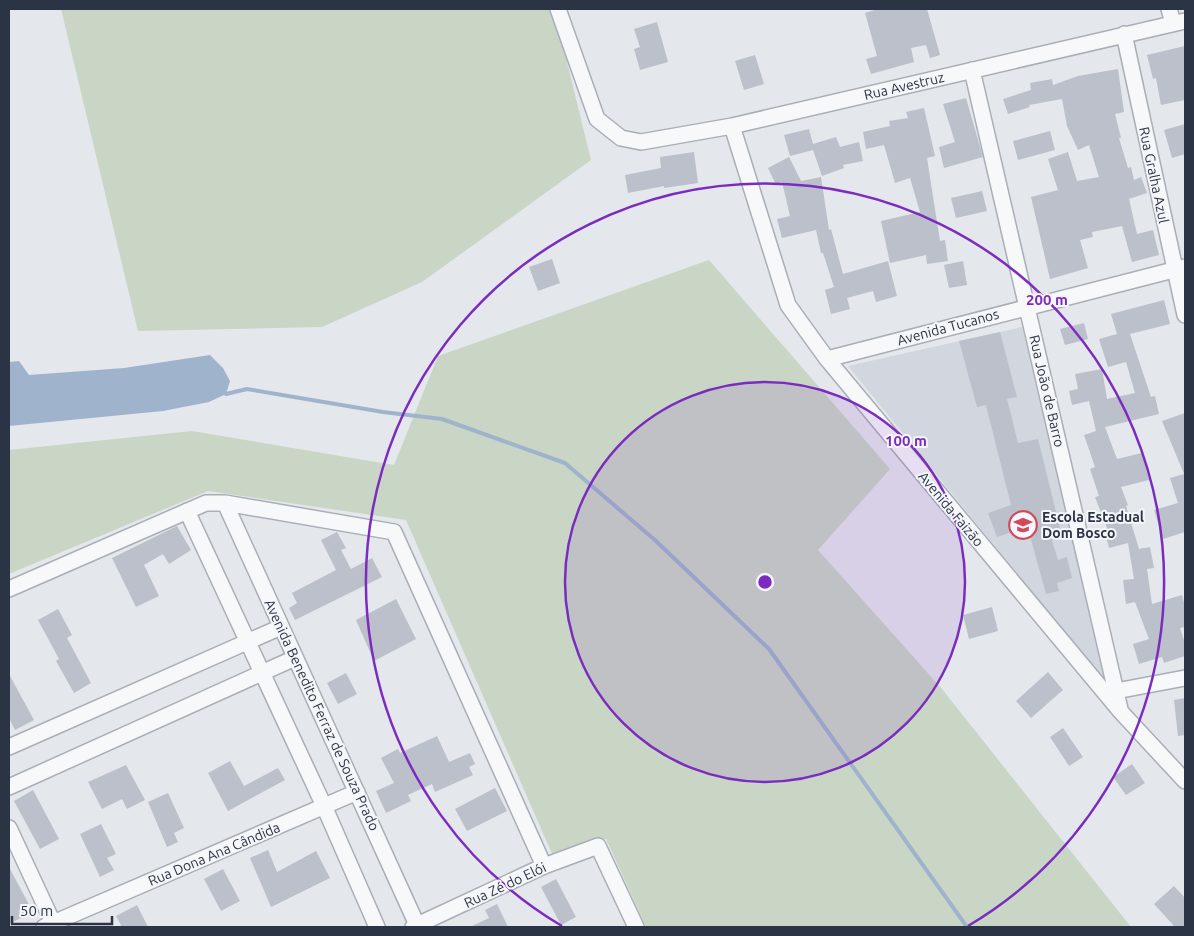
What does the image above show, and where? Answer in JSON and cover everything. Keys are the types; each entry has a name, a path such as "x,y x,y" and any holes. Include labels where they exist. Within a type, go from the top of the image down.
{"street":[{"name":"Rua Avestruz","path":"558,9 597,118 621,138 641,142 732,126 1124,34 1176,18"},
{"name":"Rua Gralha Azul","path":"1124,34 1180,268 1185,315"},
{"name":"Rua João de Barro","path":"972,70 1121,712"},
{"name":"Avenida Faizão","path":"732,126 788,305 827,359 1121,712 1185,781"},
{"name":"Avenida Tucanos","path":"827,359 1180,268"},
{"path":"9,589 206,503 225,503 394,532 544,866"},
{"name":"Avenida Benedito Ferraz de Souza Prado","path":"225,503 357,792 416,927"},
{"path":"187,511 324,806 376,927"},
{"path":"9,747 281,628"},
{"path":"9,787 295,658"},
{"path":"1116,691 1185,678"},
{"name":"Rua Dona Ana Cândida","path":"50,926 357,792"},
{"path":"9,828 50,926"},
{"name":"Rua Zé do Elói","path":"416,927 544,866 598,846 636,927"}],"shaded area":[{"name":"Escola Estadual Dom Bosco","path":"1022,327 1107,684 848,366"}],"green space":[{"path":"61,9 554,9 591,160 422,282 322,327 138,331"},
{"path":"709,260 890,469 818,550 942,689 1131,927 646,927 606,839 553,856 406,520 208,491 9,574 9,450 192,431 394,465 438,356"}],"water":[{"path":"210,355 223,368 230,381 226,394 209,402 163,411 9,426 9,362 19,361 29,375 124,368"}],"building":[{"path":"878,9 927,9 940,55 930,58 926,45 911,48 914,62 871,74 866,59 877,56 865,13"},
{"path":"657,22 668,62 640,70 634,49 640,47 634,29"},
{"path":"1185,46 1185,100 1161,105 1156,78 1153,79 1147,55"},
{"path":"755,55 764,84 744,90 735,61"},
{"path":"1118,69 1124,112 1115,114 1121,138 1119,138 1128,168 1131,167 1134,180 1141,177 1147,193 1129,199 1137,234 1153,230 1159,255 1132,262 1122,226 1092,232 1093,237 1080,240 1088,268 1050,279 1031,197 1058,190 1048,159 1068,152 1077,181 1099,177 1089,145 1078,150 1067,126 1062,99 1029,105 1030,107 1008,114 1003,99 1031,90 1030,83 1052,79 1053,85 1078,76"},
{"path":"966,98 983,157 944,168 939,147 955,142 943,104"},
{"path":"924,108 935,156 927,158 940,241 945,240 948,261 927,264 926,255 890,263 881,221 920,212 910,178 895,183 884,145 866,149 863,132 890,126 889,121 908,118 906,112"},
{"path":"1185,124 1185,154 1172,158 1164,130"},
{"path":"809,129 813,144 836,137 840,147 859,142 863,161 843,165 844,168 822,176 813,150 790,156 784,135"},
{"path":"1050,131 1055,150 1018,160 1013,141"},
{"path":"694,152 698,183 664,188 664,186 628,193 625,175 661,168 660,157"},
{"path":"789,157 801,181 821,177 829,230 831,229 843,274 888,261 897,296 876,302 873,291 847,298 850,309 831,314 825,290 834,287 823,253 821,253 816,230 782,238 777,219 790,216 782,182 776,185 768,168"},
{"path":"982,191 987,211 956,218 951,198"},
{"path":"552,259 560,283 538,291 529,267"},
{"path":"963,261 967,285 949,288 944,265"},
{"path":"1164,300 1170,324 1130,334 1151,397 1155,396 1159,414 1105,427 1117,459 1142,453 1149,480 1121,487 1128,505 1126,506 1139,549 1150,547 1154,568 1147,569 1152,604 1182,595 1185,606 1185,627 1180,628 1185,643 1185,656 1164,663 1162,657 1139,664 1133,644 1149,639 1135,602 1126,604 1123,580 1134,579 1128,543 1109,548 1104,529 1107,528 1095,497 1099,496 1090,469 1095,467 1084,435 1096,431 1089,401 1072,405 1069,391 1078,389 1075,374 1102,369 1107,399 1135,393 1126,362 1108,367 1099,339 1117,334 1111,314"},
{"path":"1084,323 1088,339 1065,345 1060,329"},
{"path":"1000,332 1017,397 1007,399 1018,443 1038,439 1060,528 1049,531 1058,560 1067,557 1072,578 1057,583 1059,591 1046,594 1030,536 1020,538 1018,530 997,537 988,513 1011,505 986,405 977,407 959,341"},
{"path":"1185,413 1185,532 1163,539 1154,510 1178,503 1170,478 1184,474 1162,421"},
{"path":"177,526 191,550 169,564 163,554 144,565 159,596 136,607 112,558"},
{"path":"337,532 346,548 341,550 351,569 372,558 382,577 295,620 289,608 297,603 292,593 336,570 321,540"},
{"path":"396,599 416,639 374,661 356,620"},
{"path":"992,607 998,631 969,639 963,615"},
{"path":"58,609 72,635 67,638 91,683 74,693 56,661 59,659 38,620"},
{"path":"1048,672 1063,690 1031,718 1016,701"},
{"path":"346,673 357,694 338,704 327,683"},
{"path":"9,674 34,720 15,730 9,718"},
{"path":"1185,698 1185,735 1178,736 1174,700"},
{"path":"1063,728 1083,757 1069,766 1050,737"},
{"path":"437,736 449,762 470,753 475,764 469,767 473,775 435,792 432,784 408,795 411,801 386,813 376,791 394,783 381,758 398,749 400,753"},
{"path":"230,761 244,786 278,768 285,780 228,811 208,773"},
{"path":"1132,764 1145,783 1126,795 1113,777"},
{"path":"126,765 145,800 127,809 122,799 102,809 88,782"},
{"path":"495,788 507,811 467,831 455,809"},
{"path":"33,790 59,839 40,849 14,801"},
{"path":"168,793 184,828 174,833 178,842 167,847 148,802"},
{"path":"101,824 116,854 107,858 114,870 100,877 80,834"},
{"path":"268,850 277,872 316,851 330,878 271,907 250,858"},
{"path":"9,867 33,912 9,924"},
{"path":"223,869 240,901 221,911 204,879"},
{"path":"556,879 576,917 561,925 541,887"},
{"path":"1174,886 1185,898 1185,927 1175,927 1154,904"},
{"path":"497,904 508,927 470,927 489,918 485,910"},
{"path":"137,905 148,927 122,927 116,916"}],"waterway":[{"path":"226,394 247,389 383,412 442,419 565,463 656,541 769,649 967,927"}],"place":[{"name":"Escola Estadual Dom Bosco","path":"1023,525"}]}
